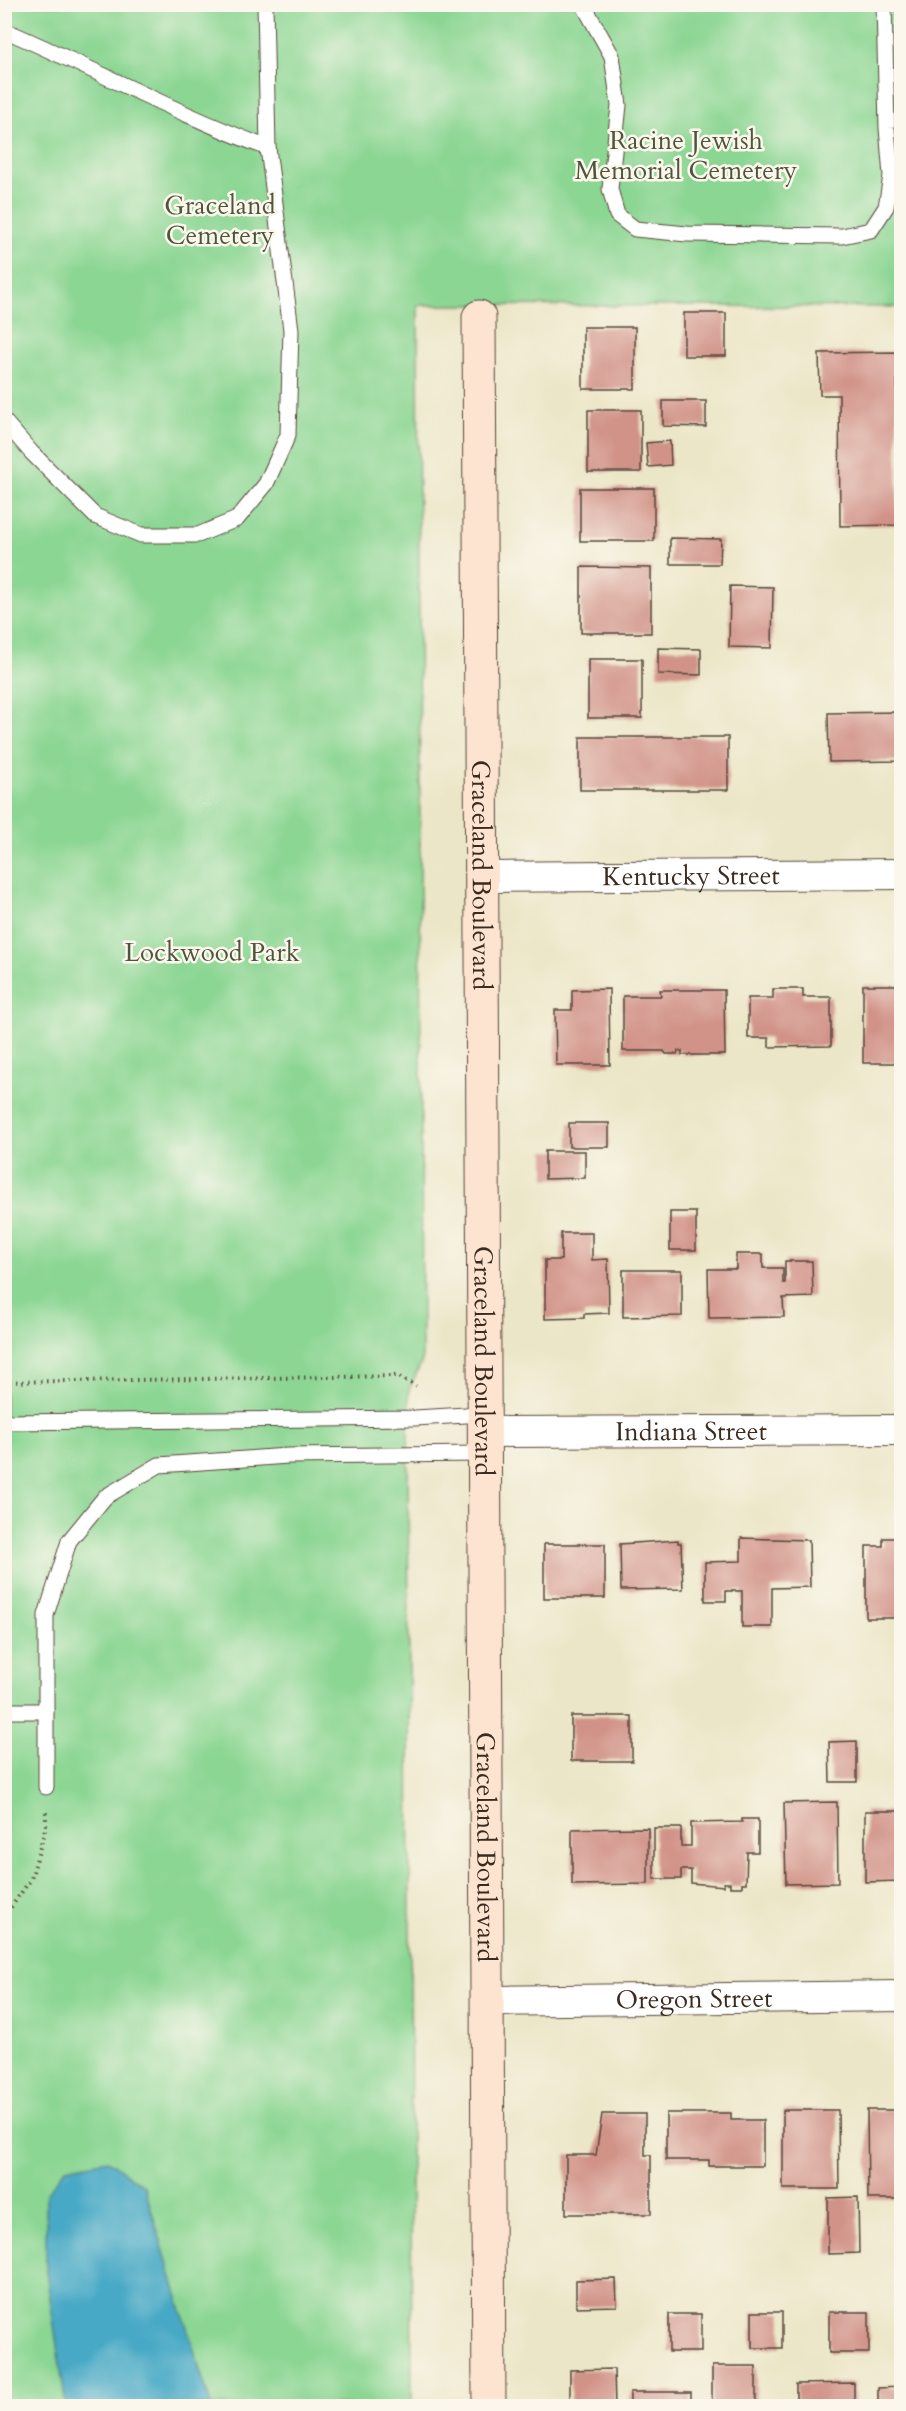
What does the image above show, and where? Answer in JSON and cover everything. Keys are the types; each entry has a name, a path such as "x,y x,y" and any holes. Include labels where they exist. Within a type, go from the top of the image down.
{"street":[{"name":"Graceland Boulevard","path":"479,317 489,2406"},
{"name":"Kentucky Street","path":"482,878 902,874"},
{"name":"Indiana Street","path":"483,1433 902,1430"},
{"name":"Oregon Street","path":"487,2001 902,1996"}],"lane":[{"path":"4,421 31,452 95,516 141,535 198,535 237,519 266,484 288,435 291,330 267,148 265,4"},
{"path":"583,4 612,56 619,105 610,189 617,215 635,229 687,234 830,236 871,230 886,207 891,176 887,128 884,4"},
{"path":"4,30 79,62 178,111 267,148"},
{"path":"4,1422 415,1418 483,1433"},
{"path":"46,1787 46,1615 69,1541 105,1497 159,1465 288,1456 483,1433"},
{"path":"4,1711 46,1711"}],"path":[{"path":"4,1382 397,1376 416,1386"},
{"path":"4,1917 30,1878 46,1826 46,1787"}],"green space":[{"name":"Lockwood Park","path":"5,5 901,5 901,307 418,305 422,1361 409,1390 408,1439 412,2406 5,2406"}],"water":[{"path":"108,2160 144,2186 211,2406 66,2406 46,2272 46,2194 66,2168"}],"building":[{"path":"684,313 726,313 726,356 684,356"},
{"path":"583,327 635,327 635,389 583,389"},
{"path":"897,352 898,525 840,526 839,395 820,395 819,353"},
{"path":"663,401 706,401 706,427 663,426"},
{"path":"588,410 641,410 641,472 588,472"},
{"path":"670,441 671,465 648,467 646,443"},
{"path":"580,488 654,488 654,541 580,541"},
{"path":"670,538 721,539 720,564 670,564"},
{"path":"581,567 651,568 651,633 581,633"},
{"path":"730,586 773,587 772,648 729,647"},
{"path":"658,648 701,649 701,675 658,674"},
{"path":"588,659 642,659 642,718 588,718"},
{"path":"902,712 902,761 829,762 828,713"},
{"path":"580,737 728,737 728,790 580,790"},
{"path":"863,985 902,985 902,1063 863,1063"},
{"path":"609,989 610,1065 556,1065 555,1010 572,1010 572,990"},
{"path":"773,989 803,989 803,997 831,997 831,1046 769,1047 769,1038 748,1038 748,998 773,998"},
{"path":"660,990 724,990 725,1055 682,1055 682,1051 678,1051 677,1054 666,1054 664,1051 623,1051 623,996 661,996"},
{"path":"898,1084 902,1084 902,1121 899,1121"},
{"path":"569,1123 609,1123 609,1147 569,1147"},
{"path":"545,1151 585,1151 585,1178 545,1179"},
{"path":"670,1212 696,1212 696,1250 670,1250"},
{"path":"561,1233 592,1233 592,1260 608,1259 609,1313 584,1314 584,1318 545,1319 545,1260 561,1260"},
{"path":"736,1254 763,1254 763,1268 783,1268 783,1283 785,1283 785,1261 812,1261 813,1297 783,1298 784,1317 709,1318 708,1269 736,1269"},
{"path":"623,1270 682,1270 682,1316 623,1317"},
{"path":"741,1538 809,1540 810,1587 772,1588 772,1627 742,1627 742,1591 726,1591 726,1601 705,1601 705,1562 741,1561"},
{"path":"883,1538 900,1538 902,1618 866,1618 866,1546 883,1546"},
{"path":"678,1540 678,1543 681,1543 683,1589 621,1590 620,1544"},
{"path":"544,1544 605,1544 605,1598 544,1598"},
{"path":"571,1716 632,1716 632,1761 571,1761"},
{"path":"857,1741 857,1782 830,1782 829,1742"},
{"path":"837,1802 838,1883 786,1884 784,1803"},
{"path":"865,1811 902,1811 902,1881 865,1882"},
{"path":"742,1819 758,1819 758,1852 747,1852 746,1883 742,1883 742,1887 730,1887 730,1883 724,1883 724,1886 691,1883 691,1870 681,1870 681,1879 654,1879 654,1828 681,1828 681,1846 691,1846 691,1823 742,1822"},
{"path":"648,1828 648,1884 572,1885 572,1829"},
{"path":"783,2110 838,2110 839,2189 783,2189"},
{"path":"867,2110 902,2110 902,2199 868,2199"},
{"path":"666,2113 731,2113 731,2120 763,2120 763,2166 709,2166 709,2160 666,2160"},
{"path":"602,2114 645,2114 645,2155 651,2155 651,2214 566,2214 566,2155 596,2155"},
{"path":"858,2197 859,2253 828,2254 828,2198"},
{"path":"616,2279 617,2306 576,2307 576,2280"},
{"path":"752,2312 782,2312 782,2348 752,2348"},
{"path":"829,2312 869,2312 869,2353 829,2353"},
{"path":"669,2314 701,2314 701,2352 669,2352"},
{"path":"712,2366 756,2366 756,2406 712,2406"},
{"path":"614,2369 615,2406 570,2406 570,2370"},
{"path":"854,2383 854,2406 796,2406 796,2384"},
{"path":"902,2387 902,2406 878,2406 878,2388"},
{"path":"630,2392 691,2392 691,2406 630,2406"}],"park label":[{"name":"Racine Jewish Memorial Cemetery","path":"686,155"},
{"name":"Graceland Cemetery","path":"220,220"}]}
